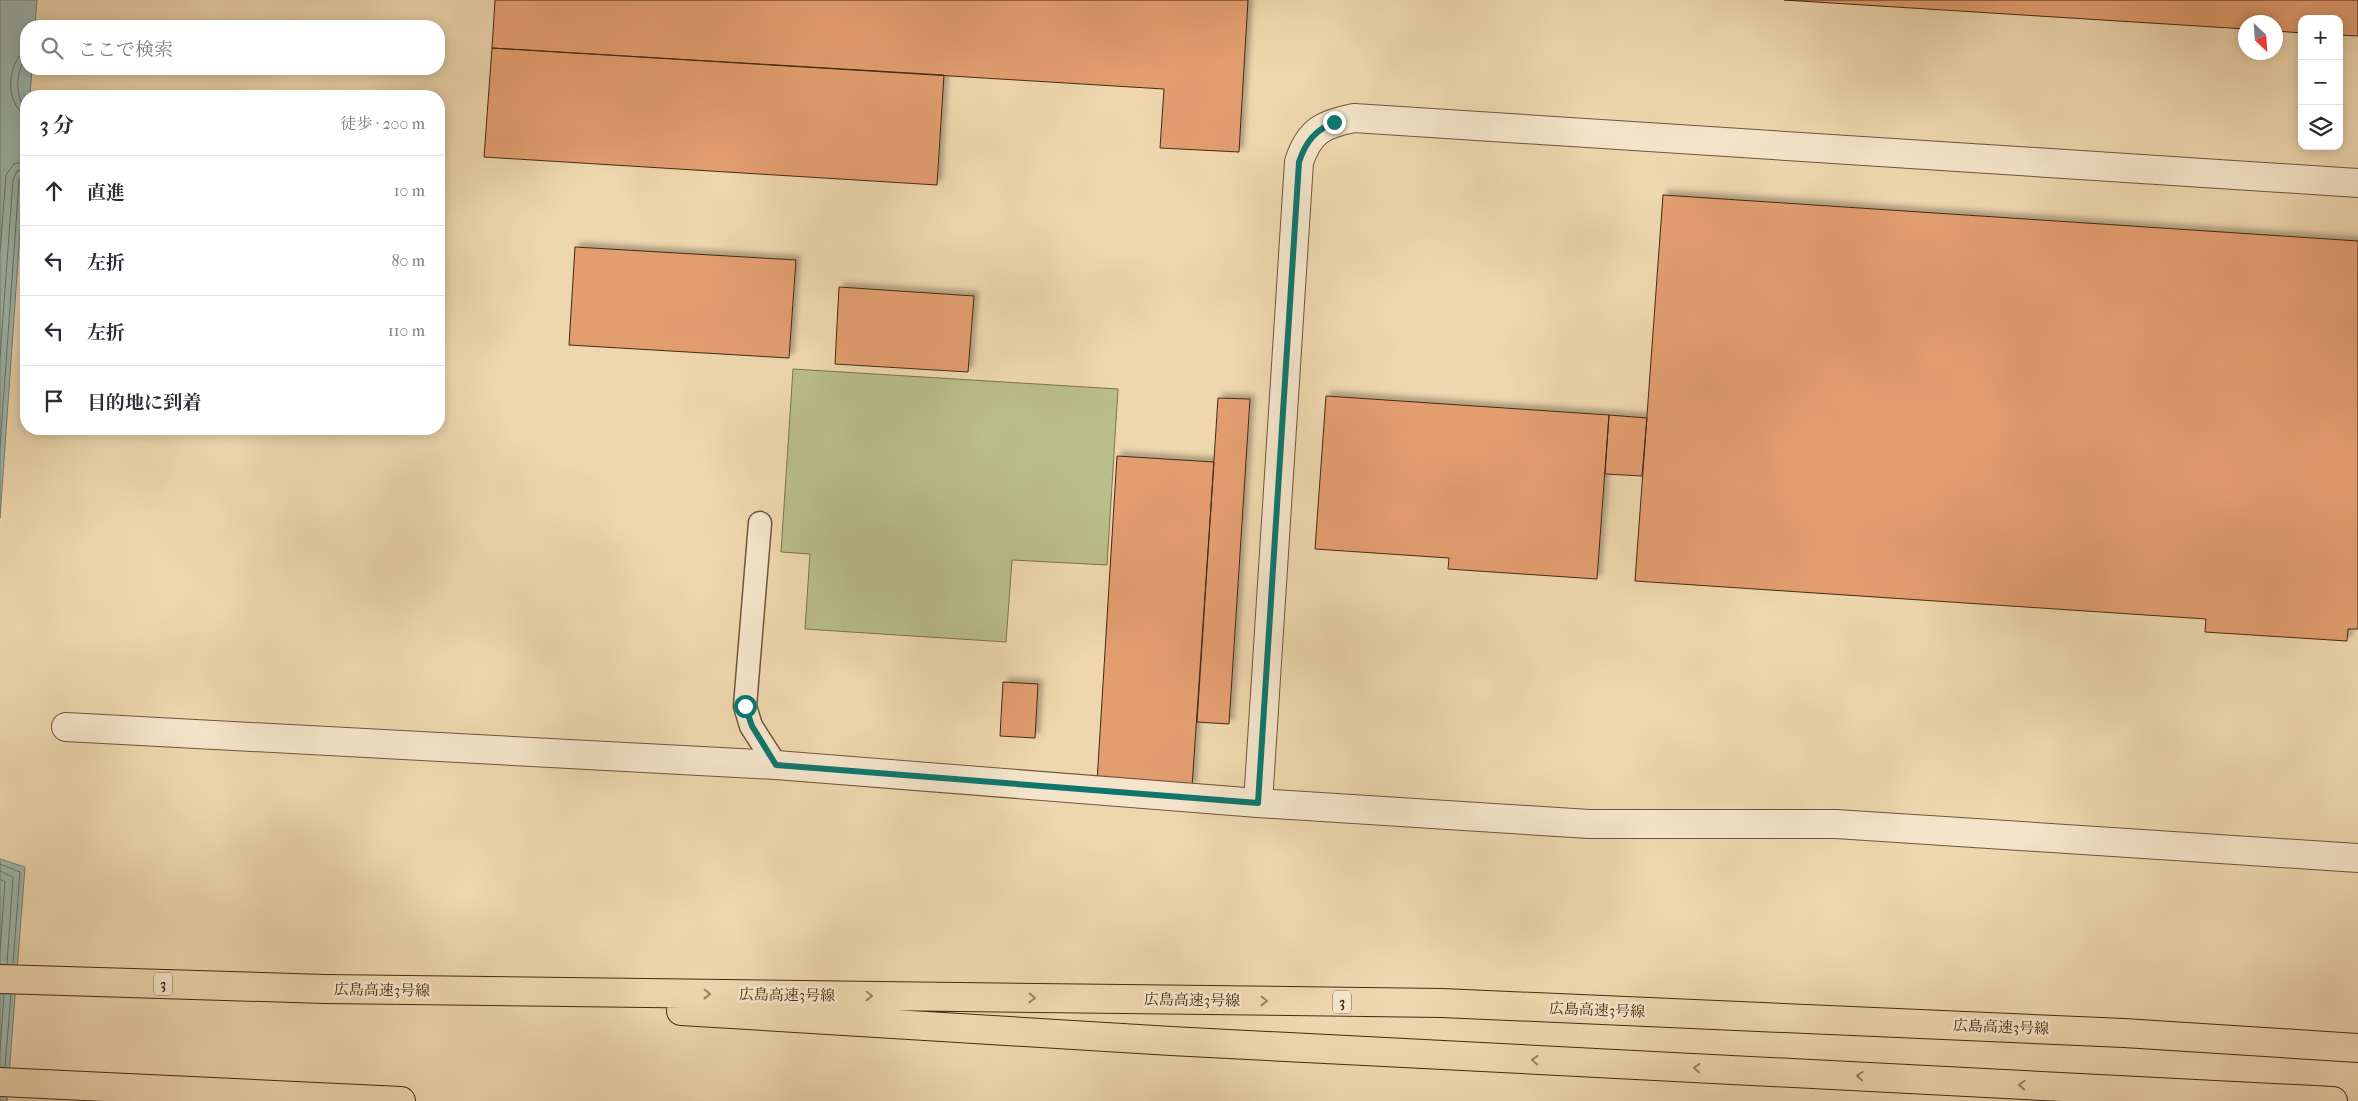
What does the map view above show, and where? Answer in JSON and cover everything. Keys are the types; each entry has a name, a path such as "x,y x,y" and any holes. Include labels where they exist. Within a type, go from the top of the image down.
{"highway":[{"name":"3","path":"0,979 325,989"},
{"name":"広島高速3号線","path":"325,989 1442,1003 2114,1032 2358,1048"},
{"name":"広島高速3号線","path":"325,989 1171,1041 2333,1101"},
{"path":"0,1082 400,1101"}],"street":[{"path":"1258,803 1299,162 1304,145 1317,130 1334,122 1354,118 2358,183"},
{"path":"66,726 776,765 1258,803 1588,824 1836,824 2358,858"}],"lane":[{"path":"760,522 745,706 752,726 776,765"}],"green space":[{"path":"793,369 1118,389 1107,565 1012,560 1006,642 805,629 810,554 781,552"}],"water":[{"path":"0,0 37,0 35,20 20,20 20,75 32,75 30,90 20,90 20,232 0,518"},
{"path":"0,859 25,867 7,1101 0,1101"}],"building":[{"path":"495,0 1248,0 1239,152 1160,148 1164,89 492,48"},
{"path":"1784,0 2358,0 2358,36 2343,35 2343,15 2298,15 2298,33 2283,32 2283,15 2238,15 2238,28"},
{"path":"492,48 944,75 937,185 484,157"},
{"path":"1663,195 2358,241 2358,629 2348,629 2347,641 2205,632 2206,619 1635,581"},
{"path":"575,247 796,260 789,358 569,345"},
{"path":"839,287 974,296 968,372 835,364"},
{"path":"1326,396 1609,415 1597,579 1448,569 1449,558 1315,549"},
{"path":"1218,398 1250,399 1229,724 1197,722"},
{"path":"1609,415 1647,418 1642,476 1605,474"},
{"path":"1117,456 1214,462 1192,787 1097,782"},
{"path":"1003,682 1038,684 1035,738 1000,736"}],"route":[{"path":"745,706 752,726 776,765 1258,803 1299,162 1304,145 1317,130 1334,122"}]}
